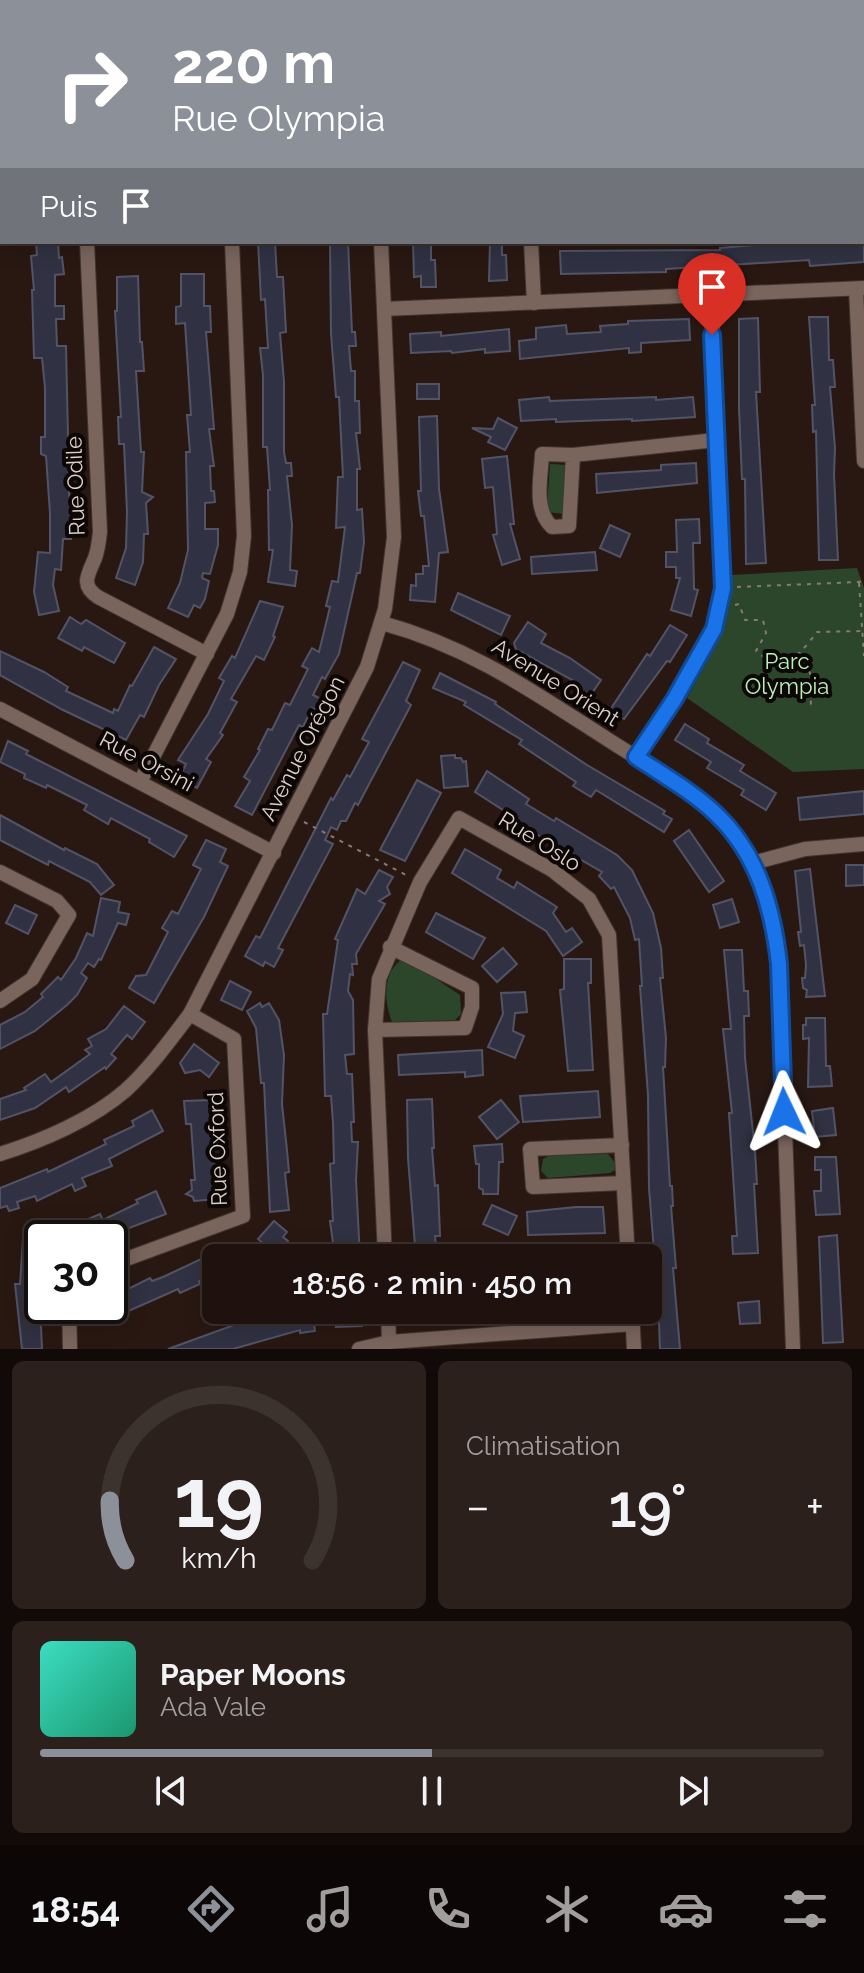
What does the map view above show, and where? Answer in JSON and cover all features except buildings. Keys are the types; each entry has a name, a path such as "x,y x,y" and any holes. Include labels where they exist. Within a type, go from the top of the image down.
{"street":[{"name":"Rue Odile","path":"87,244 100,532 99,545 86,583 89,591 98,597 207,654"},
{"path":"140,782 236,591 244,536 232,244"},
{"name":"Avenue Orégon","path":"0,1154 39,1141 124,1091 159,1055 190,1014 356,691 382,623 394,537 381,244"},
{"path":"531,244 534,303"},
{"path":"384,309 860,288 864,461"},
{"path":"636,757 674,700 714,629 723,588 711,295"},
{"path":"573,455 569,526 552,527 544,520 540,510 542,454 573,455 716,440"},
{"name":"Avenue Orient","path":"382,623 437,640 471,655 636,757 718,815 753,863 768,903 779,964 793,1349"},
{"name":"Rue Orsini","path":"0,709 274,853"},
{"name":"Rue Oslo","path":"384,1244 375,1030 379,979 420,882 459,818 552,870 589,899 609,935 627,1244"},
{"path":"753,863 805,849 864,844"},
{"path":"0,872 57,901 69,915 32,979 0,1001"},
{"path":"375,1030 465,1028 472,1007 472,988 390,947"},
{"name":"Rue Oxford","path":"128,1258 243,1216 234,1039 190,1014"},
{"path":"622,1145 530,1149 533,1187 623,1183"},
{"path":"69,1324 70,1349"},
{"path":"388,1324 389,1342"},
{"path":"359,1349 389,1342 564,1324"},
{"path":"632,1324 634,1349"}],"path":[{"path":"723,588 864,580"},
{"path":"859,582 864,656"},
{"path":"725,607 739,604 745,620 763,620 766,633 756,651 778,664 800,653 817,632 862,631"},
{"path":"800,653 810,673 811,708"},
{"path":"302,821 420,882"}],"green space":[{"path":"550,464 567,465 564,514 547,512"},
{"name":"Parc Olympia","path":"857,568 864,588 864,769 793,772 687,698 722,634 732,575"},
{"path":"401,960 412,963 460,995 461,1014 455,1020 392,1022 386,989 390,973"},
{"path":"608,1154 616,1164 615,1170 610,1173 548,1178 541,1171 543,1159 550,1155"}],"route":[{"path":"712,335 723,588 714,629 674,700 636,757 718,815 750,857 762,882 779,964 784,1112"}]}
